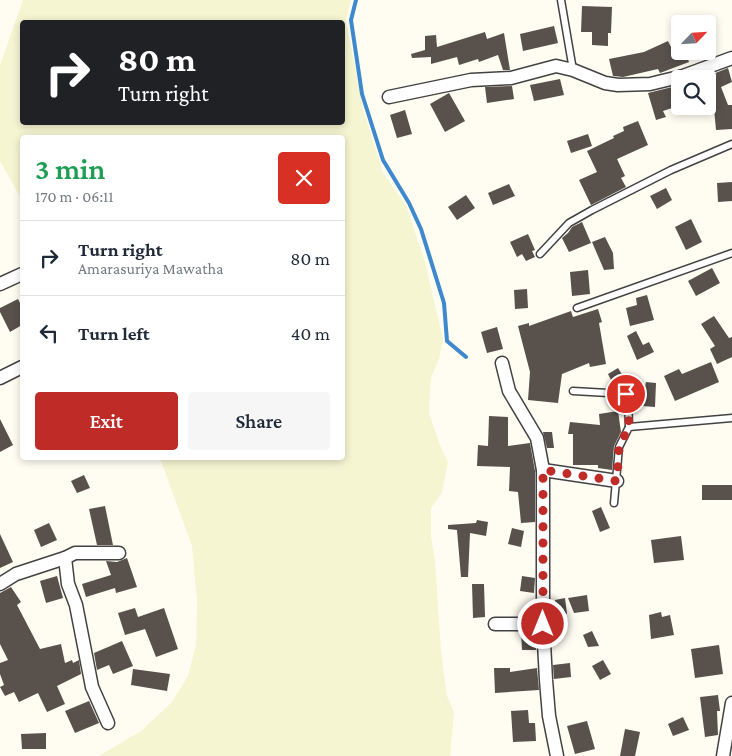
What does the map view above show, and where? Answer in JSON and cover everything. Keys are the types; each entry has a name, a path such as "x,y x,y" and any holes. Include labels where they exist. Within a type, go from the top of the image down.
{"street":[{"path":"388,97 470,80 512,78 556,66 573,70 605,83 618,85 650,84 683,76 732,58"},
{"path":"0,284 20,275"},
{"path":"502,363 509,391 537,438 543,470 543,624 549,716 557,756"},
{"path":"0,378 20,368"},
{"path":"543,470 617,481"},
{"path":"0,584 16,574 75,553 119,553"},
{"path":"65,558 68,584 76,605 92,687 108,723"},
{"path":"495,624 543,624"},
{"path":"723,756 732,703"}],"lane":[{"path":"561,0 573,70"},
{"path":"540,254 569,223 671,170 732,144"},
{"path":"577,308 732,253"},
{"path":"573,391 626,394 628,397 629,427 619,447 614,503"},
{"path":"629,427 732,418"}],"green space":[{"path":"23,0 351,0 346,20 363,109 383,173 406,205 425,262 443,339 439,359 431,378 429,413 448,462 442,493 431,508 431,536 435,561 441,651 447,696 454,712 450,756 99,756 141,731 172,702 188,676 196,645 197,602 192,546 161,460 345,460 345,135 20,135 20,196 0,161 0,65"}],"building":[{"path":"582,6 612,7 611,33 608,33 608,46 592,45 592,32 581,32"},
{"path":"554,26 558,43 523,51 520,34"},
{"path":"485,32 487,39 504,33 510,70 503,70 498,55 479,62 478,59 459,65 457,57 431,64 431,57 412,58 411,54 425,50 425,36 436,35 437,47"},
{"path":"668,41 671,47 671,60 688,60 689,62 660,73 658,69 623,77 613,76 609,59 644,52"},
{"path":"728,68 732,82 721,87 728,105 732,105 732,129 716,130 716,73"},
{"path":"560,79 564,95 534,101 530,85"},
{"path":"512,86 514,99 487,103 485,87"},
{"path":"671,87 671,108 663,111 666,117 656,120 648,93"},
{"path":"449,93 465,121 445,132 430,104"},
{"path":"405,110 412,134 397,138 390,115"},
{"path":"638,121 648,145 617,159 625,176 621,178 626,187 591,205 579,180 597,172 587,151 614,138 613,136 624,131 623,127"},
{"path":"588,134 592,146 571,153 567,141"},
{"path":"732,182 732,201 718,202 717,183"},
{"path":"509,184 515,196 493,205 488,193"},
{"path":"666,188 672,200 657,209 650,196"},
{"path":"466,195 475,208 457,220 448,207"},
{"path":"691,219 702,242 686,250 675,227"},
{"path":"582,222 591,243 569,252 562,238 572,227"},
{"path":"528,234 535,250 532,251 535,257 526,261 522,254 517,257 510,242"},
{"path":"605,237 613,253 614,269 604,270 592,242"},
{"path":"712,268 720,283 696,296 688,281"},
{"path":"588,270 590,294 572,296 570,272"},
{"path":"527,289 528,308 515,309 514,290"},
{"path":"647,295 654,320 630,326 626,308 637,305 636,298"},
{"path":"18,299 20,303 20,326 10,332 0,312 0,308"},
{"path":"598,309 602,322 599,323 606,364 590,367 589,363 562,374 558,403 528,400 530,372 518,326 529,323 529,326 571,311 573,317"},
{"path":"714,316 729,338 732,337 732,357 717,364 710,349 715,346 701,324"},
{"path":"497,327 503,349 487,353 481,332"},
{"path":"636,331 643,345 649,342 654,352 637,360 627,336"},
{"path":"711,362 719,382 675,401 664,376 679,369 682,374"},
{"path":"618,368 623,376 612,382 608,374"},
{"path":"646,382 656,383 655,407 642,406 642,386 645,387"},
{"path":"618,411 621,432 614,446 612,470 598,468 598,465 573,465 573,434 568,434 570,422 600,425 599,414"},
{"path":"489,416 508,417 508,446 530,443 535,471 535,522 521,523 518,492 509,491 510,467 477,466 478,445 488,446"},
{"path":"0,419 13,445 0,452"},
{"path":"543,432 552,432 554,448 547,448"},
{"path":"84,475 90,488 77,493 71,481"},
{"path":"702,485 732,485 732,500 702,500"},
{"path":"105,506 113,545 97,545 89,509"},
{"path":"601,507 610,528 600,532 592,511"},
{"path":"477,520 488,522 486,536 470,533 468,577 461,577 457,530 448,529 448,525 476,523"},
{"path":"49,523 57,540 41,547 34,530"},
{"path":"512,528 524,531 521,547 508,544"},
{"path":"0,534 13,562 0,568"},
{"path":"681,536 684,560 654,563 651,540"},
{"path":"127,558 137,587 116,593 115,588 86,597 82,584 111,575 106,561 117,562"},
{"path":"57,576 63,598 46,603 40,581"},
{"path":"522,576 535,578 534,593 520,591"},
{"path":"472,584 484,584 485,617 473,618"},
{"path":"11,587 21,602 17,605 40,649 61,644 65,663 72,660 73,663 79,660 81,674 57,686 65,704 47,712 38,693 19,702 14,692 5,696 0,687 4,685 0,674 0,663 8,660 0,644 0,593"},
{"path":"587,595 589,611 574,613 568,598"},
{"path":"565,598 567,614 557,616 555,600"},
{"path":"135,608 138,617 164,608 178,649 156,657 145,629 125,635 118,613"},
{"path":"661,612 662,617 670,615 674,635 651,639 649,615"},
{"path":"592,631 599,646 588,647 583,635"},
{"path":"521,632 535,632 536,650 522,650"},
{"path":"122,641 133,666 113,674 109,665 97,670 94,653"},
{"path":"719,645 723,674 695,678 691,649"},
{"path":"603,660 611,674 600,680 592,666"},
{"path":"570,663 571,677 554,679 553,665"},
{"path":"494,668 510,668 510,672 537,668 539,690 495,693"},
{"path":"133,669 170,674 167,691 131,685"},
{"path":"718,695 720,711 717,711 718,735 705,737 700,697"},
{"path":"89,701 99,723 75,733 65,711"},
{"path":"528,710 529,723 535,723 536,741 513,742 511,711"},
{"path":"683,717 689,730 673,736 668,724"},
{"path":"587,721 595,749 575,754 567,726"},
{"path":"625,729 640,732 635,756 620,756"},
{"path":"46,733 46,749 22,749 21,734"}],"waterway":[{"path":"356,0 351,20 362,94 383,160 409,203 421,229 444,303 447,341 466,357"}],"route":[{"path":"543,624 543,470 617,481 619,447 629,427 628,397 626,394"}]}
